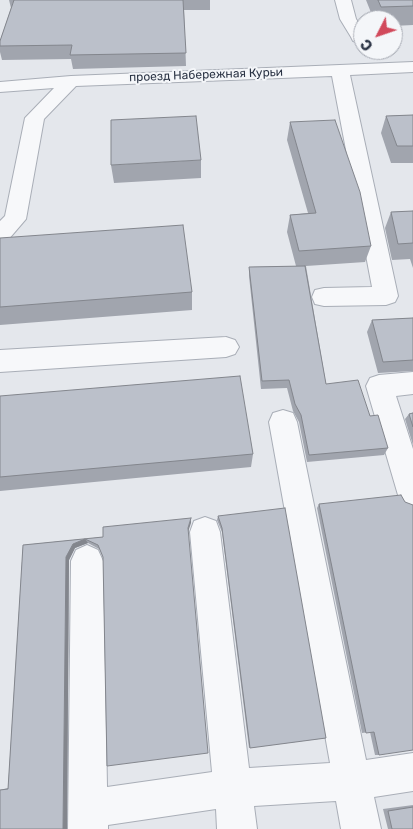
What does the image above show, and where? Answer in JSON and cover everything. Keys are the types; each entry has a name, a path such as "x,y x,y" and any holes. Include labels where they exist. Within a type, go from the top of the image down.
{"street":[{"path":"343,0 348,19 353,27"},
{"name":"проезд Набережная Курьи","path":"0,87 71,81 340,70 413,65"},
{"path":"324,297 386,296 340,70"},
{"path":"0,234 14,219 35,118 71,81"},
{"path":"0,361 226,347"},
{"path":"413,383 379,386 413,495"},
{"path":"283,422 361,829"},
{"path":"205,532 237,829"},
{"path":"87,561 88,819 232,788 352,780 413,772"}],"building":[{"path":"14,0 183,0 186,53 70,55 72,45 0,46"},
{"path":"378,0 413,0 413,6 381,7"},
{"path":"413,115 413,146 397,146 386,116"},
{"path":"196,116 201,160 111,165 111,120"},
{"path":"335,120 360,192 371,246 299,251 290,215 316,213 290,122"},
{"path":"413,211 413,243 398,244 391,212"},
{"path":"183,225 192,292 0,307 0,238"},
{"path":"305,266 326,384 358,380 370,416 378,415 388,448 309,455 301,415 295,404 289,380 262,381 249,267"},
{"path":"413,318 413,360 383,362 372,320"},
{"path":"240,376 253,454 0,477 0,396"},
{"path":"413,413 413,427 409,414"},
{"path":"401,495 405,502 413,505 413,750 379,755 374,732 366,733 319,504"},
{"path":"285,508 326,738 250,748 222,528 218,516"},
{"path":"191,518 188,528 208,753 107,766 103,557 98,545 85,539 73,544 66,557 63,829 0,829 0,790 8,789 23,545 103,537 103,527"},
{"path":"413,807 413,829 392,829 388,811"}]}
